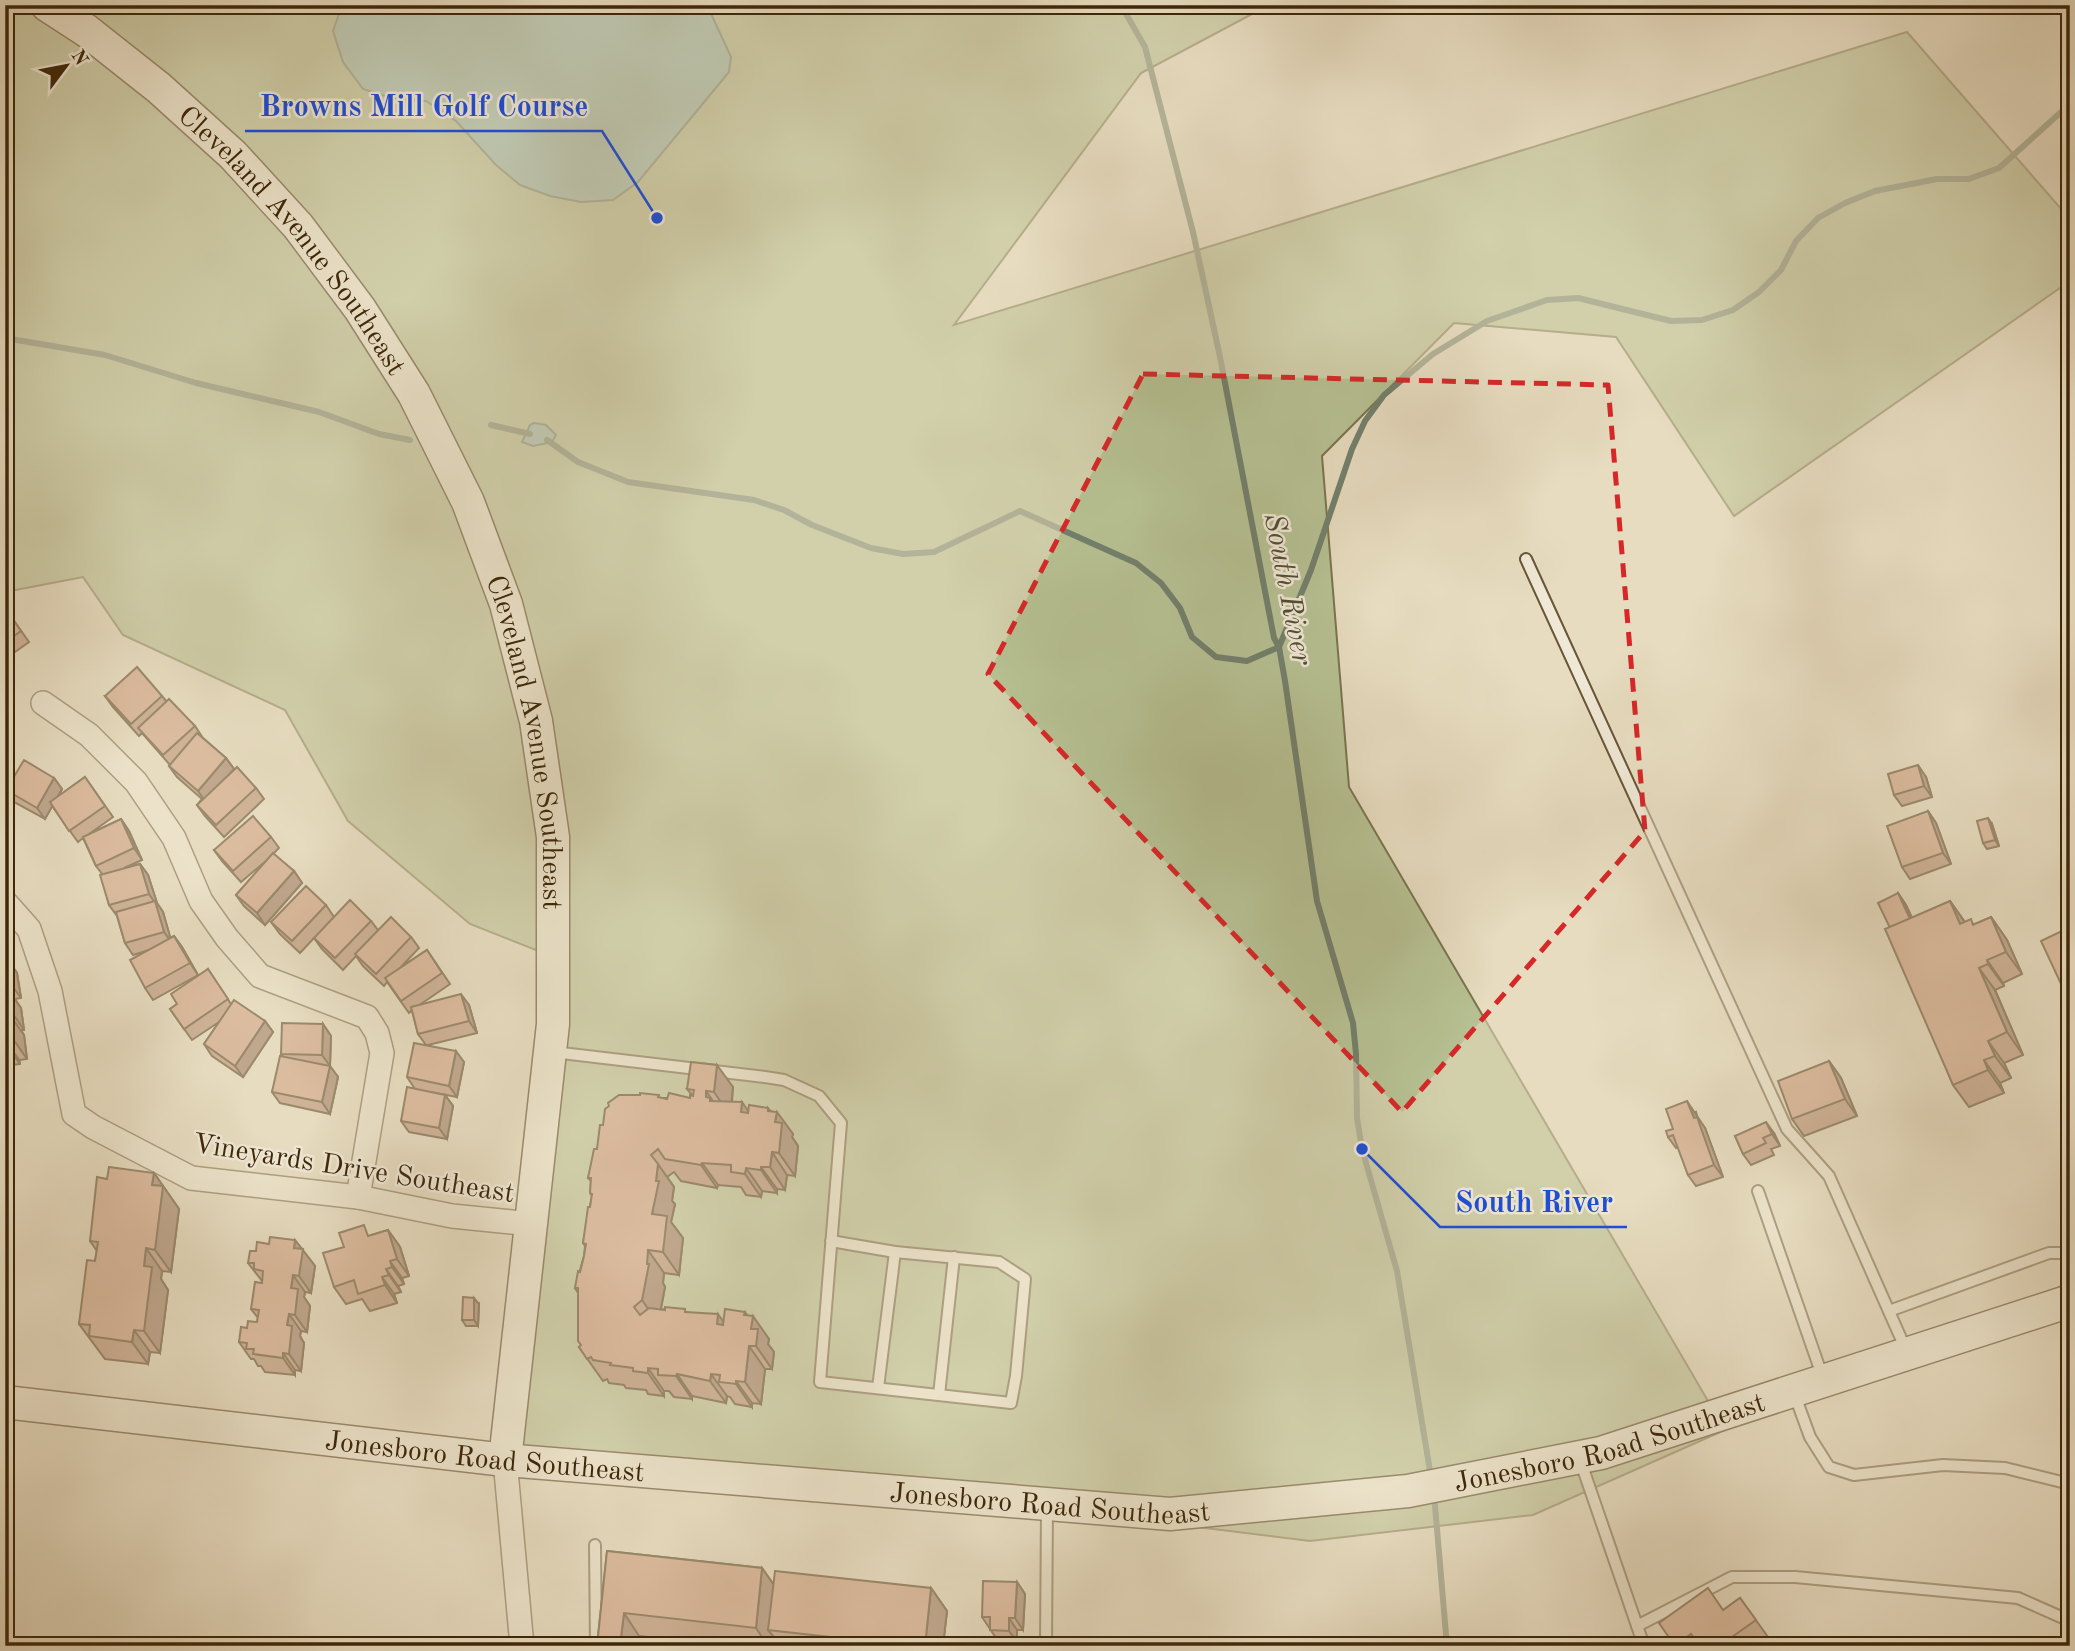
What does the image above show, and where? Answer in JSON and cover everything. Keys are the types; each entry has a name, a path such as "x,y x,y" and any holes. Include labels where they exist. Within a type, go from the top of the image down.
{"main road":[{"name":"Cleveland Avenue Southeast","path":"47,5 87,31 159,88 233,155 298,226 360,309 414,394 468,502 506,604 536,721 553,837 553,1024 505,1460"},
{"name":"Jonesboro Road Southeast","path":"5,1402 505,1460 1170,1514 1408,1491 1601,1453 2070,1301"}],"street":[{"path":"43,704 89,735 136,782 174,838 201,901 227,939 260,976 367,1017 377,1033 382,1053 358,1197"},
{"name":"Vineyards Drive Southeast","path":"5,902 29,929 50,991 74,1114 93,1127 191,1178 358,1197 452,1216 531,1224"},
{"name":"Cleveland Avenue Southeast","path":"505,1460 522,1646"}],"lane":[{"path":"1526,559 1787,1129 1829,1176 1908,1353"},
{"path":"550,1051 785,1080 820,1096 841,1122 831,1241 820,1382 1011,1403 1025,1279 999,1262 895,1252 831,1241"},
{"path":"1758,1192 1824,1380"},
{"path":"878,1388 895,1252"},
{"path":"1889,1311 2049,1253 2061,1252 2070,1257"},
{"path":"939,1395 954,1257"},
{"path":"1793,1391 1810,1437 1829,1467 1854,1475 1943,1465 2005,1468 2070,1484"},
{"path":"1579,1457 1644,1646"},
{"path":"1046,1646 1047,1504"},
{"path":"595,1545 596,1646"},
{"path":"1637,1626 1732,1577 1795,1577 2018,1598 2070,1621"}],"highlighted area":[{"path":"1143,374 1608,385 1645,831 1402,1112 988,674"}],"green space":[{"path":"5,5 1269,5 1141,73 954,325 1907,32 2070,219 2070,281 1734,516 1616,337 1454,323 1322,456 1349,787 1725,1430 1533,1515 1310,1541 899,1490 515,1464 541,952 470,924 348,821 285,710 123,635 83,577 5,592"}],"water":[{"path":"342,5 707,5 731,57 729,72 638,182 613,200 581,202 550,196 520,185 496,165 456,121 426,101 394,99 363,89 343,62 333,31"},
{"path":"530,425 546,425 556,435 552,442 533,446 522,442"}],"building":[{"path":"5,608 21,631 5,642"},
{"path":"137,667 162,696 131,724 105,696"},
{"path":"169,699 195,726 163,755 138,728"},
{"path":"197,733 226,758 198,791 169,766"},
{"path":"24,760 54,778 37,808 6,790"},
{"path":"1918,765 1924,786 1894,795 1888,774"},
{"path":"237,767 256,788 216,825 197,805"},
{"path":"85,777 105,806 69,831 50,802"},
{"path":"1928,811 1943,853 1902,867 1887,826"},
{"path":"253,816 271,837 233,871 214,850"},
{"path":"1988,818 1995,840 1983,843 1977,821"},
{"path":"121,819 134,848 96,866 83,837"},
{"path":"273,853 294,871 257,913 236,895"},
{"path":"140,864 149,894 109,905 100,875"},
{"path":"306,886 326,905 292,941 271,922"},
{"path":"1898,893 1910,919 1890,928 1878,903"},
{"path":"350,900 371,921 335,958 314,938"},
{"path":"155,901 164,932 125,943 116,912"},
{"path":"1950,901 1960,924 1971,919 1973,925 1991,917 2006,952 1987,960 1988,964 1979,968 2007,1032 1988,1041 1995,1056 1984,1060 1988,1070 1953,1085 1885,929"},
{"path":"391,917 411,937 376,974 355,954"},
{"path":"2070,927 2070,980 2061,984 2041,941"},
{"path":"174,936 190,963 145,988 130,960"},
{"path":"427,950 442,973 401,1001 385,978"},
{"path":"208,969 228,999 184,1029 170,1009 177,1004 171,994"},
{"path":"5,986 8,1007 5,1008"},
{"path":"461,994 469,1021 418,1034 411,1007"},
{"path":"234,1000 265,1021 235,1066 204,1044"},
{"path":"5,1008 11,1036 5,1037"},
{"path":"282,1023 323,1024 322,1055 281,1054"},
{"path":"414,1043 456,1051 449,1086 407,1077"},
{"path":"280,1056 330,1066 322,1102 272,1092"},
{"path":"1829,1061 1845,1099 1792,1119 1778,1081"},
{"path":"691,1062 717,1065 714,1092 706,1091 706,1097 710,1098 710,1101 742,1102 741,1112 748,1113 749,1105 777,1112 775,1122 782,1123 779,1153 772,1152 770,1167 761,1167 761,1170 746,1168 745,1174 731,1172 731,1165 701,1165 665,1159 658,1149 651,1155 658,1164 656,1181 659,1181 652,1214 667,1216 663,1252 648,1250 649,1264 642,1300 634,1307 640,1315 649,1308 665,1310 665,1307 685,1309 685,1312 718,1314 717,1324 723,1325 725,1309 753,1316 751,1329 758,1329 756,1346 749,1346 745,1382 736,1381 736,1384 719,1382 720,1375 711,1374 710,1381 677,1374 658,1375 658,1369 648,1368 648,1373 633,1371 633,1368 610,1365 611,1363 593,1360 591,1357 587,1359 578,1341 578,1288 575,1288 584,1256 586,1244 583,1243 592,1194 591,1178 588,1178 605,1109 609,1106 608,1103 619,1095 640,1093 659,1095 658,1097 667,1099 669,1093 690,1098 694,1090 687,1089"},
{"path":"407,1087 445,1095 439,1128 401,1121"},
{"path":"1687,1101 1694,1118 1697,1117 1714,1165 1688,1175 1673,1135 1668,1137 1666,1131 1673,1129 1666,1109"},
{"path":"1766,1122 1772,1134 1763,1138 1766,1143 1743,1154 1735,1136"},
{"path":"109,1167 154,1173 152,1185 163,1186 155,1250 146,1248 144,1266 152,1267 144,1331 134,1330 132,1342 89,1336 90,1325 79,1324 87,1260 95,1261 98,1242 90,1241 97,1177 107,1179"},
{"path":"364,1225 368,1236 388,1230 397,1259 390,1261 392,1267 386,1269 389,1275 382,1277 385,1285 358,1294 354,1280 334,1287 323,1253 344,1247 339,1233"},
{"path":"270,1237 295,1240 294,1248 303,1249 299,1276 293,1275 291,1288 298,1289 295,1315 289,1314 287,1325 292,1326 289,1354 283,1353 283,1358 253,1354 254,1349 246,1349 247,1343 239,1342 241,1327 247,1328 248,1321 257,1322 259,1310 251,1309 255,1282 262,1283 263,1271 254,1269 254,1263 248,1263 250,1251 256,1251 257,1242 269,1244"},
{"path":"463,1297 474,1298 474,1320 462,1320"},
{"path":"607,1551 762,1568 756,1628 624,1613 620,1646 597,1646"},
{"path":"775,1571 931,1588 925,1646 768,1630"},
{"path":"983,1581 1017,1582 1015,1618 1009,1618 1009,1631 990,1630 990,1617 982,1617"},
{"path":"1708,1588 1723,1610 1740,1598 1756,1620 1719,1646 1700,1646 1691,1634 1675,1646 1659,1623"}],"waterway":[{"name":"South River","path":"1121,5 1145,47 1193,232 1220,357 1274,638 1279,647 1317,901 1353,1023 1357,1118 1362,1149 1397,1271 1431,1477"},
{"path":"547,440 578,462 628,482 754,500 784,510 812,525 871,548 903,554 934,552 1020,511 1136,563 1161,583 1180,608 1192,637 1216,657 1247,661 1279,647 1311,570 1352,449 1365,421 1384,395 1433,354 1487,321 1547,300 1578,298 1671,321 1702,320 1733,310 1759,292 1781,270 1796,241 1818,218 1875,191 1937,179 1969,179 1999,168 2070,104"},
{"path":"5,338 105,355 196,383 319,412 379,434 410,440"},
{"path":"491,425 530,434"},
{"name":"South River","path":"1434,1494 1447,1646"}],"place":[{"name":"Browns Mill Golf Course","path":"657,218"},
{"name":"South River","path":"1362,1149"}]}
